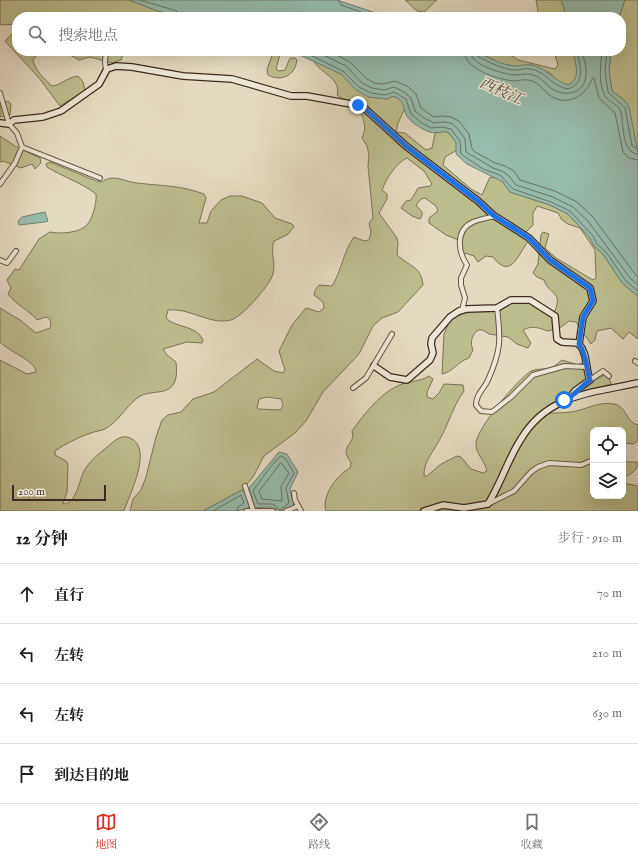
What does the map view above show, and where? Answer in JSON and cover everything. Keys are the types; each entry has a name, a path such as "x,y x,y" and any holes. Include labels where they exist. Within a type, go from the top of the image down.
{"street":[{"path":"105,56 104,62 106,70"},
{"path":"0,124 9,124 14,120 43,117 61,111 99,84 106,70 116,66 132,67 183,76 232,79 291,96 302,95 362,106 406,146 495,216 529,238 550,260 590,288 593,301 583,317 579,344 584,352 590,380"},
{"path":"0,93 9,124 17,132 22,146 15,163 0,184"},
{"path":"22,146 100,178"},
{"path":"462,310 465,298 461,285 461,278 467,265 461,256 460,236 466,227 473,222 495,216"},
{"path":"0,260 7,263 16,251"},
{"path":"374,366 390,377 407,380 432,356 432,338 450,317 462,310 497,308 511,300 534,301 555,316 557,339 562,342 579,344"},
{"path":"497,308 501,336 499,352 487,383 477,398 476,405 481,411 488,413 497,409 533,375 565,366 586,367"},
{"path":"353,388 366,378 392,334"},
{"path":"570,397 575,391 603,371 609,376"},
{"path":"488,504 499,487 520,439 544,412 570,397 638,383"},
{"path":"424,511 443,505 464,508 488,504 514,491 531,472 538,467 549,463 581,465 590,461"},
{"path":"245,486 253,510"},
{"path":"294,493 301,511"},
{"path":"286,511 298,506"},
{"path":"246,511 273,511"}],"green space":[{"path":"0,0 129,0 162,12 12,12 12,24 0,25"},
{"path":"405,0 437,0 424,12 417,11"},
{"path":"536,0 561,0 565,12 538,12"},
{"path":"625,0 638,0 638,153 624,100 612,91 609,71 610,56 626,56 626,12 621,12"},
{"path":"12,34 12,49 5,41"},
{"path":"19,56 36,56 33,60 34,64 38,71 52,86 78,76 83,82 85,91 60,106 39,78"},
{"path":"72,56 122,56 121,60 112,63 90,57 79,60"},
{"path":"272,56 279,56 276,69 279,71 285,70 290,58 295,58 297,60 296,66 290,74 282,78 268,75 267,69"},
{"path":"486,56 512,56 518,60 555,69 558,65 555,56 574,56 577,75 568,85 558,82 550,73 531,65 515,66 502,64"},
{"path":"313,60 341,74 369,97 387,99 394,96 403,102 405,108 398,123 396,132 405,133 426,150 432,148 435,133 442,131 448,132 456,142 457,150 445,157 443,165 471,189 482,195 490,177 497,178 503,182 510,192 550,205 568,214 590,238 594,246 603,254 623,284 638,296 638,339 629,332 623,339 611,328 597,331 595,340 591,344 576,322 569,321 561,327 548,331 532,327 526,328 523,330 531,343 528,348 517,344 508,337 489,334 483,330 478,330 472,339 473,350 469,358 461,362 450,371 442,374 444,334 451,318 470,312 500,311 510,303 533,303 545,312 555,311 557,305 556,296 546,285 544,280 537,277 533,273 538,264 541,235 543,232 549,234 545,248 556,258 593,280 596,278 595,250 580,228 568,224 562,220 558,213 537,206 533,213 533,225 525,233 528,241 517,259 509,266 499,264 493,257 486,256 478,262 474,256 465,253 463,257 461,241 446,235 429,223 429,218 438,211 436,206 425,198 421,199 416,205 422,212 420,219 412,216 401,208 406,201 411,200 418,188 430,186 432,184 424,171 407,158 395,167 386,181 382,190 387,194 387,199 379,213 397,238 397,255 417,270 422,279 423,285 398,312 382,318 373,326 359,354 323,392 306,421 295,433 264,456 253,477 242,490 203,511 130,511 133,499 141,490 146,477 162,420 168,415 181,412 193,399 214,392 257,359 274,371 283,373 285,370 279,351 292,325 306,308 319,312 324,308 323,302 314,295 315,290 319,285 332,286 347,249 354,237 364,241 369,240 371,232 369,223 373,218 368,166 369,155 367,146 362,138 365,128 363,118 360,110 337,95 338,89 336,84 316,65","holes":["267,397 281,399 283,405 281,410 257,408 259,399"]},
{"path":"8,101 11,104 10,115 0,117 0,105"},
{"path":"0,136 15,146 40,158 41,163 35,169 32,164 21,168 3,161 0,162"},
{"path":"50,162 96,181 102,182 106,179 115,178 137,183 179,187 204,194 206,198 199,223 207,223 211,211 221,200 230,196 242,196 262,203 275,218 292,224 294,227 287,235 274,241 274,269 271,279 255,300 236,318 219,321 187,312 168,310 166,318 175,324 191,329 200,335 203,340 202,343 187,342 163,349 167,355 176,362 174,384 164,391 142,395 136,399 110,426 77,439 55,451 55,455 66,461 68,464 67,492 63,504 67,503 74,497 83,473 96,456 119,438 130,438 137,443 140,451 138,472 124,511 0,511 0,360 27,374 36,372 32,364 0,342 0,308 20,320 36,333 50,328 51,325 50,319 46,317 37,320 11,298 8,294 11,288 7,280 15,269 19,270 39,239 50,232 71,232 86,226 91,218 96,203 96,194 47,167 46,164"},
{"path":"562,360 578,365 583,362 585,373 592,382 604,375 610,380 611,384 567,397 546,413 571,412 608,403 618,405 634,424 638,425 638,440 634,444 626,443 626,427 590,427 590,499 626,499 626,484 638,486 638,511 326,511 326,499 331,486 345,471 350,468 351,463 346,449 353,437 352,431 362,417 387,392 402,384 420,380 429,376 433,379 427,392 427,397 433,399 439,393 444,384 463,385 464,391 440,439 427,461 424,476 427,476 441,464 457,456 461,457 471,469 483,473 487,471 477,450 476,443 478,436 490,416 508,393 531,371 555,366"},
{"path":"626,461 638,462 637,468 626,476"}],"water":[{"path":"129,0 337,0 373,12 162,12"},
{"path":"561,0 625,0 621,12 565,12"},
{"name":"西枝江","path":"302,56 486,56 505,64 515,66 536,66 568,85 575,79 576,75 574,56 610,56 609,71 612,91 624,100 629,107 638,153 638,296 623,284 603,254 594,246 590,238 568,214 550,205 510,192 503,182 467,164 456,154 456,142 448,132 432,133 424,130 411,121 405,113 403,105 398,98 394,96 387,99 369,97 356,90 341,74"},
{"path":"45,212 48,221 19,225 18,221 22,217"},
{"path":"279,452 287,454 298,472 290,489 294,506 282,511 268,507 255,508 249,488"},
{"path":"242,490 245,491 250,505 248,508 237,511 203,511"}],"route":[{"path":"358,105 362,106 406,146 465,193 478,201 485,209 529,238 550,260 590,288 593,294 593,301 583,317 579,344 584,352 586,369 590,380 575,391 570,397 564,400"}]}
